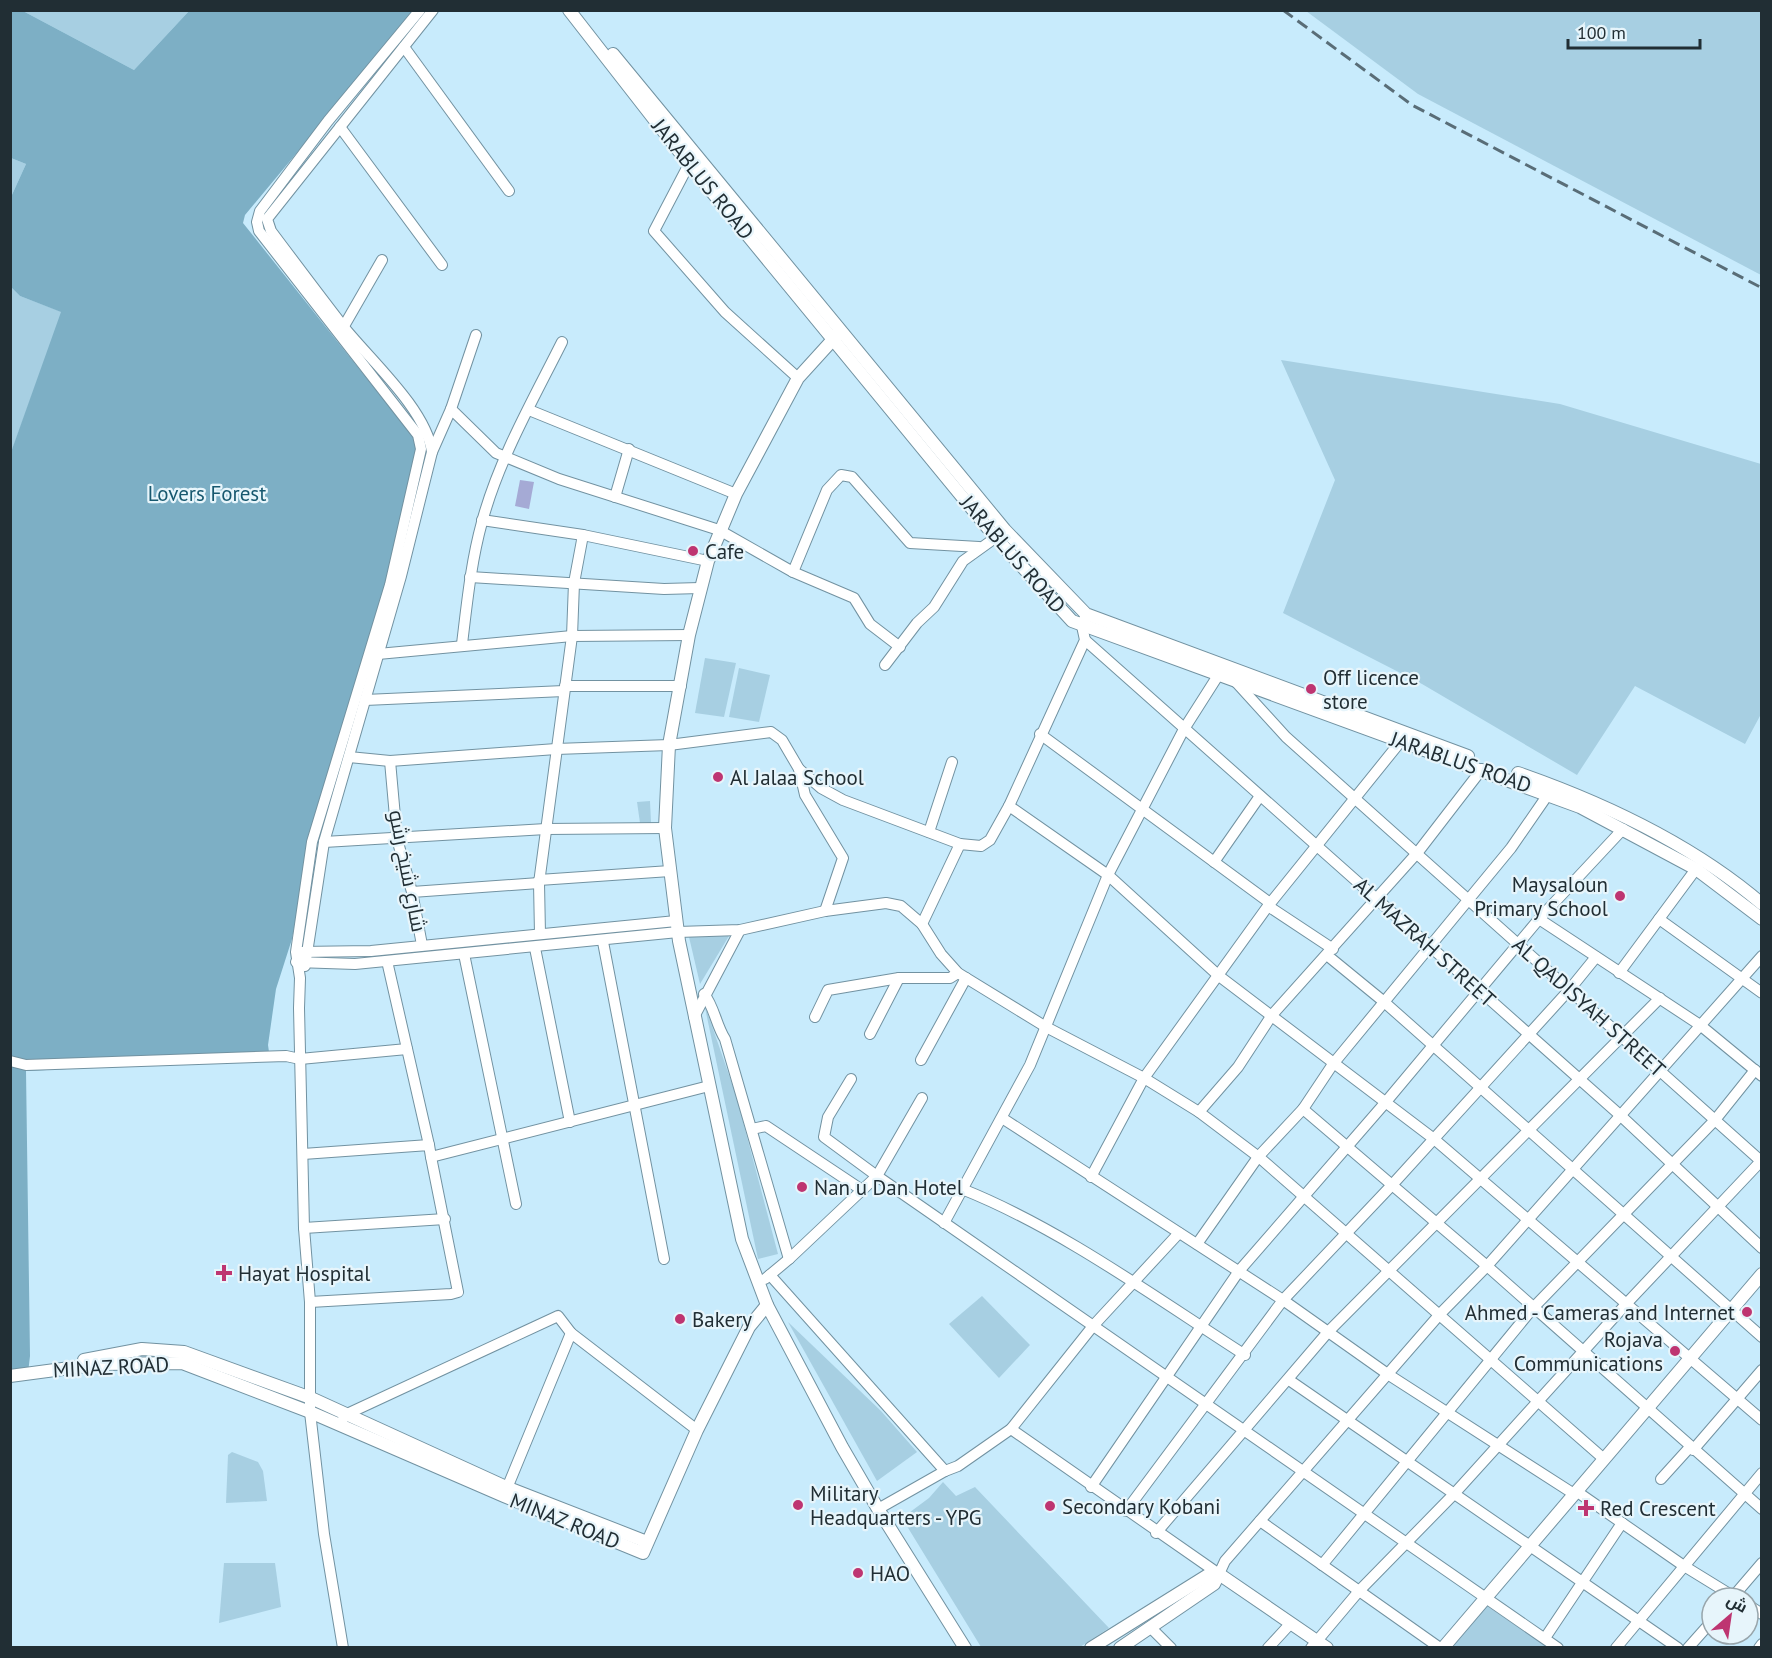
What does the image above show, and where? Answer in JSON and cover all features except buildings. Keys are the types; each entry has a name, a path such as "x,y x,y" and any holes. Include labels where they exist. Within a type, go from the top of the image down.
{"main road":[{"name":"JARABLUS ROAD","path":"569,10 689,164 838,334"},
{"name":"JARABLUS ROAD","path":"577,10 1062,612 1082,626 1219,674 1235,675"},
{"path":"838,334 798,378 736,494 719,530 708,561 689,635 669,745 665,828 677,926 693,1019 742,1239 765,1279 767,1305 878,1509 965,1647"},
{"name":"JARABLUS ROAD","path":"1001,534 1086,614 1235,675 1549,793 1623,829 1696,869 1761,919"},
{"name":"JARABLUS ROAD","path":"1404,738 1562,789 1624,817 1708,863 1761,904"},
{"path":"1441,1647 1761,1274"},
{"path":"697,1430 749,1327 767,1305"},
{"name":"MINAZ ROAD","path":"42,1371 100,1356 161,1349 184,1352 311,1398 505,1492"},
{"name":"MINAZ ROAD","path":"42,1371 100,1364 182,1363 310,1412 645,1548 697,1430"},
{"path":"10,1376 42,1371"},
{"path":"1120,1647 1214,1584 1220,1574"},
{"path":"1091,1647 1208,1575 1220,1574 1291,1623 1318,1645"}],"street":[{"path":"343,1647 324,1533 310,1412 310,1302 304,1228 300,978 312,842 390,585 421,448 418,435 259,231 257,216 328,122 420,10"},
{"path":"432,452 430,440 423,425 271,231 267,219 433,10"},
{"path":"404,47 509,191"},
{"path":"340,127 442,265"},
{"path":"689,164 654,231 725,312 798,378"},
{"path":"344,326 382,260"},
{"path":"302,957 324,842 401,576 432,452 451,409 476,335"},
{"path":"462,644 470,577 482,520 505,458 562,342"},
{"path":"451,409 496,453 505,458 615,497 719,530 793,572 854,598 870,624 900,647"},
{"path":"529,410 736,494"},
{"path":"615,497 628,449"},
{"path":"793,572 827,490 841,475 852,477 910,543 979,548"},
{"path":"482,520 583,535 708,561"},
{"path":"885,665 917,623 934,608 963,561 1001,534"},
{"path":"540,934 539,881 572,636 574,583 583,535"},
{"path":"470,577 664,589 700,588"},
{"path":"799,769 821,788 843,800 960,844 981,846 990,840 1009,806 1085,640 1082,626 1086,614"},
{"path":"378,654 462,644 572,636 689,635"},
{"name":"AL MAZRAH STREET","path":"1085,640 1580,1079 1761,1248"},
{"path":"944,1223 1030,1065 1108,875 1184,729 1219,674"},
{"name":"AL QADISYAH STREET","path":"1235,675 1286,737 1353,798 1418,852 1761,1161"},
{"path":"364,700 564,689 681,686"},
{"path":"349,757 390,761 556,749 669,745 771,732 782,740 799,769 805,795 843,858 825,911"},
{"path":"1040,734 1214,862 1331,952 1383,1001 1761,1337"},
{"path":"1091,1177 1144,1078 1269,905 1353,798 1404,738"},
{"name":"شارع شيخ رشو","path":"390,761 397,839 412,892 422,945"},
{"path":"928,832 952,762"},
{"path":"1199,1113 1238,1067 1272,1015 1331,952 1418,852 1482,769"},
{"path":"1197,1245 1258,1157 1303,1109 1333,1064 1468,897 1511,848 1549,793 1562,789"},
{"path":"1214,862 1260,796"},
{"path":"1009,806 1108,875 1219,976 1434,1139 1761,1419"},
{"path":"324,842 546,829 665,828"},
{"path":"1091,1487 1239,1271 1347,1149 1539,919 1623,829"},
{"path":"922,924 960,844"},
{"path":"1619,973 1696,869"},
{"path":"412,892 670,871"},
{"path":"302,957 644,926 740,930 825,911 886,903 901,906 922,924 942,954 962,975 1046,1027 1144,1078 1199,1113 1258,1157 1306,1196 1604,1459"},
{"path":"1322,1565 1533,1308 1758,1073 1700,1025 1539,919"},
{"path":"1659,919 1761,993"},
{"path":"302,957 355,964 603,942 677,926"},
{"path":"693,1019 704,994 740,930"},
{"path":"603,942 664,1259"},
{"path":"535,948 570,1122"},
{"path":"464,954 516,1204"},
{"path":"1011,1429 1156,1533 1220,1574 1225,1561 1440,1314 1487,1266 1761,956"},
{"path":"1126,1511 1208,1405 1283,1300 1481,1088 1596,957"},
{"path":"310,1302 458,1292 429,1144 387,961"},
{"path":"815,1017 828,990 899,978 951,978 962,975"},
{"path":"921,1060 962,975"},
{"path":"870,1034 899,978"},
{"path":"704,994 709,1000 716,1024 724,1039 789,1259"},
{"path":"1156,1533 1328,1332 1660,999"},
{"path":"10,1061 26,1065 286,1056 300,1059 407,1049"},
{"path":"851,1079 828,1117 824,1137 944,1223 1558,1647"},
{"path":"431,1157 709,1086"},
{"path":"921,1098 877,1176 765,1279 945,1471"},
{"path":"1303,1109 1347,1149 1487,1266 1646,1410 1761,1509"},
{"path":"1002,1118 1283,1300 1389,1375 1622,1523 1716,1586"},
{"path":"752,1129 766,1126 862,1190"},
{"path":"303,1154 429,1144"},
{"path":"1318,1645 1359,1591 1454,1494 1497,1444 1539,1402 1627,1303 1761,1161"},
{"path":"962,1189 997,1203 1133,1282 1245,1355"},
{"path":"304,1228 445,1219"},
{"path":"878,1509 958,1466 1011,1429 1093,1326 1179,1233"},
{"path":"339,1424 347,1414 558,1316 571,1333 697,1430"},
{"path":"505,1492 571,1333"},
{"path":"1661,1479 1737,1399 1761,1370"},
{"path":"1289,1380 1678,1647"},
{"path":"1616,1647 1761,1473"},
{"path":"1260,1521 1441,1647"},
{"path":"1545,1638 1584,1583 1622,1523"},
{"path":"1743,1586 1761,1563"},
{"path":"1268,1647 1291,1623"},
{"path":"1150,1627 1171,1647"},
{"path":"1688,1647 1700,1634"}],"shaded area":[{"path":"23,11 189,11 134,70"},
{"path":"1306,11 1761,11 1761,275 1418,94"},
{"path":"11,158 26,164 11,197"},
{"path":"11,287 20,296 62,312 11,453"},
{"path":"1281,360 1560,404 1761,464 1761,714 1745,744 1635,686 1577,775 1422,684 1283,613 1335,480"},
{"path":"520,480 534,482 529,509 515,506"},
{"path":"705,658 736,663 724,717 695,713"},
{"path":"739,668 770,675 759,722 729,717"},
{"path":"650,801 651,823 640,823 637,802"},
{"path":"729,936 700,984 689,937"},
{"path":"704,1003 736,1095 778,1254 758,1259"},
{"path":"982,1296 1030,1345 999,1378 949,1324"},
{"path":"788,1322 881,1411 917,1452 877,1481"},
{"path":"232,1452 258,1462 263,1471 267,1501 226,1503 228,1455"},
{"path":"943,1482 956,1496 975,1487 1109,1628 1080,1647 981,1647 902,1518 929,1498"},
{"path":"224,1563 275,1563 281,1607 219,1623"},
{"path":"1487,1606 1548,1647 1451,1648"}],"green space":[{"name":"Lovers Forest","path":"11,11 23,11 134,70 189,11 415,11 245,215 243,223 419,444 392,573 309,842 292,939 276,989 268,1045 270,1059 26,1071 30,1356 28,1373 10,1376 10,455 61,312 20,296 11,287 11,197 26,164 11,158"}],"railway":[{"path":"1283,10 1412,105 1762,288"}],"place":[{"name":"Cafe","path":"693,551"},
{"name":"Off licence store","path":"1311,689"},
{"name":"Al Jalaa School","path":"718,777"},
{"name":"Maysaloun Primary School","path":"1620,896"},
{"name":"Nan u Dan Hotel","path":"802,1187"},
{"name":"Hayat Hospital","path":"224,1273"},
{"name":"Ahmed - Cameras and Internet","path":"1747,1312"},
{"name":"Bakery","path":"680,1319"},
{"name":"Rojava Communications","path":"1675,1351"},
{"name":"Military Headquarters - YPG","path":"798,1505"},
{"name":"Secondary Kobani","path":"1050,1506"},
{"name":"Red Crescent","path":"1586,1508"},
{"name":"HAO","path":"858,1573"}]}
